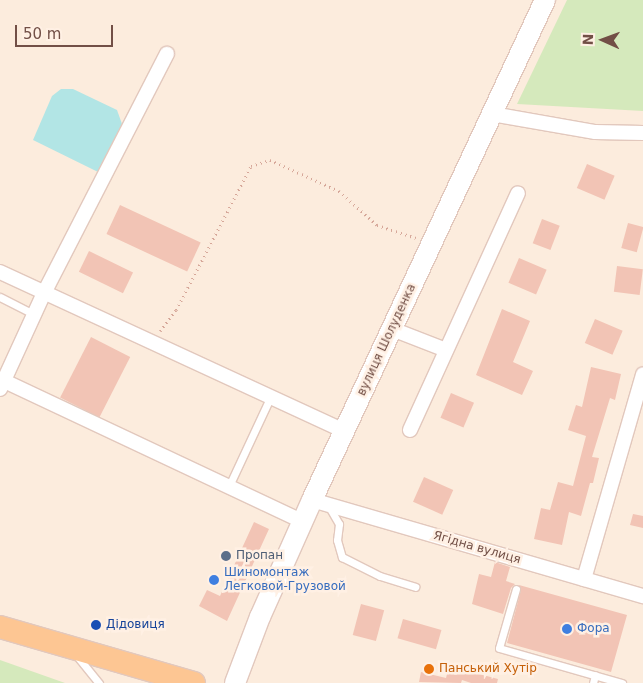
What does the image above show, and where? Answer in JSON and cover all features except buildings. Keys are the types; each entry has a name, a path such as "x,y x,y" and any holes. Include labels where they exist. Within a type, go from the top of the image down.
{"main road":[{"name":"вулиця Шолуденка","path":"235,683 260,617 302,521 320,502 344,431 545,0"},
{"path":"0,627 194,683"}],"street":[{"path":"167,54 44,293 1,383 302,521"},
{"path":"492,114 595,132 643,133"},
{"path":"410,430 518,193"},
{"path":"0,272 344,431"},
{"path":"392,329 446,350"},
{"path":"584,579 640,393 643,374"},
{"name":"Ягідна вулиця","path":"320,502 643,596"}],"lane":[{"path":"0,297 34,314"},
{"path":"228,486 270,398"},
{"path":"320,502 339,524 337,540 342,557 380,576 415,587"},
{"path":"516,589 499,648 594,679 622,683"},
{"path":"70,648 99,683"}],"path":[{"path":"151,342 176,310 251,166 270,160 339,191 376,225 432,244"}],"green space":[{"path":"567,0 643,0 643,111 517,104"},
{"path":"0,660 65,683 0,683"}],"water":[{"path":"61,89 73,89 117,110 122,124 98,172 33,140 52,96"}],"place":[{"name":"Пропан","path":"226,556"},
{"name":"Шиномонтаж Легковой-Грузовой","path":"214,580"},
{"name":"Дідовиця","path":"96,625"},
{"name":"Фора","path":"567,629"},
{"name":"Панський Хутір","path":"429,669"}]}
